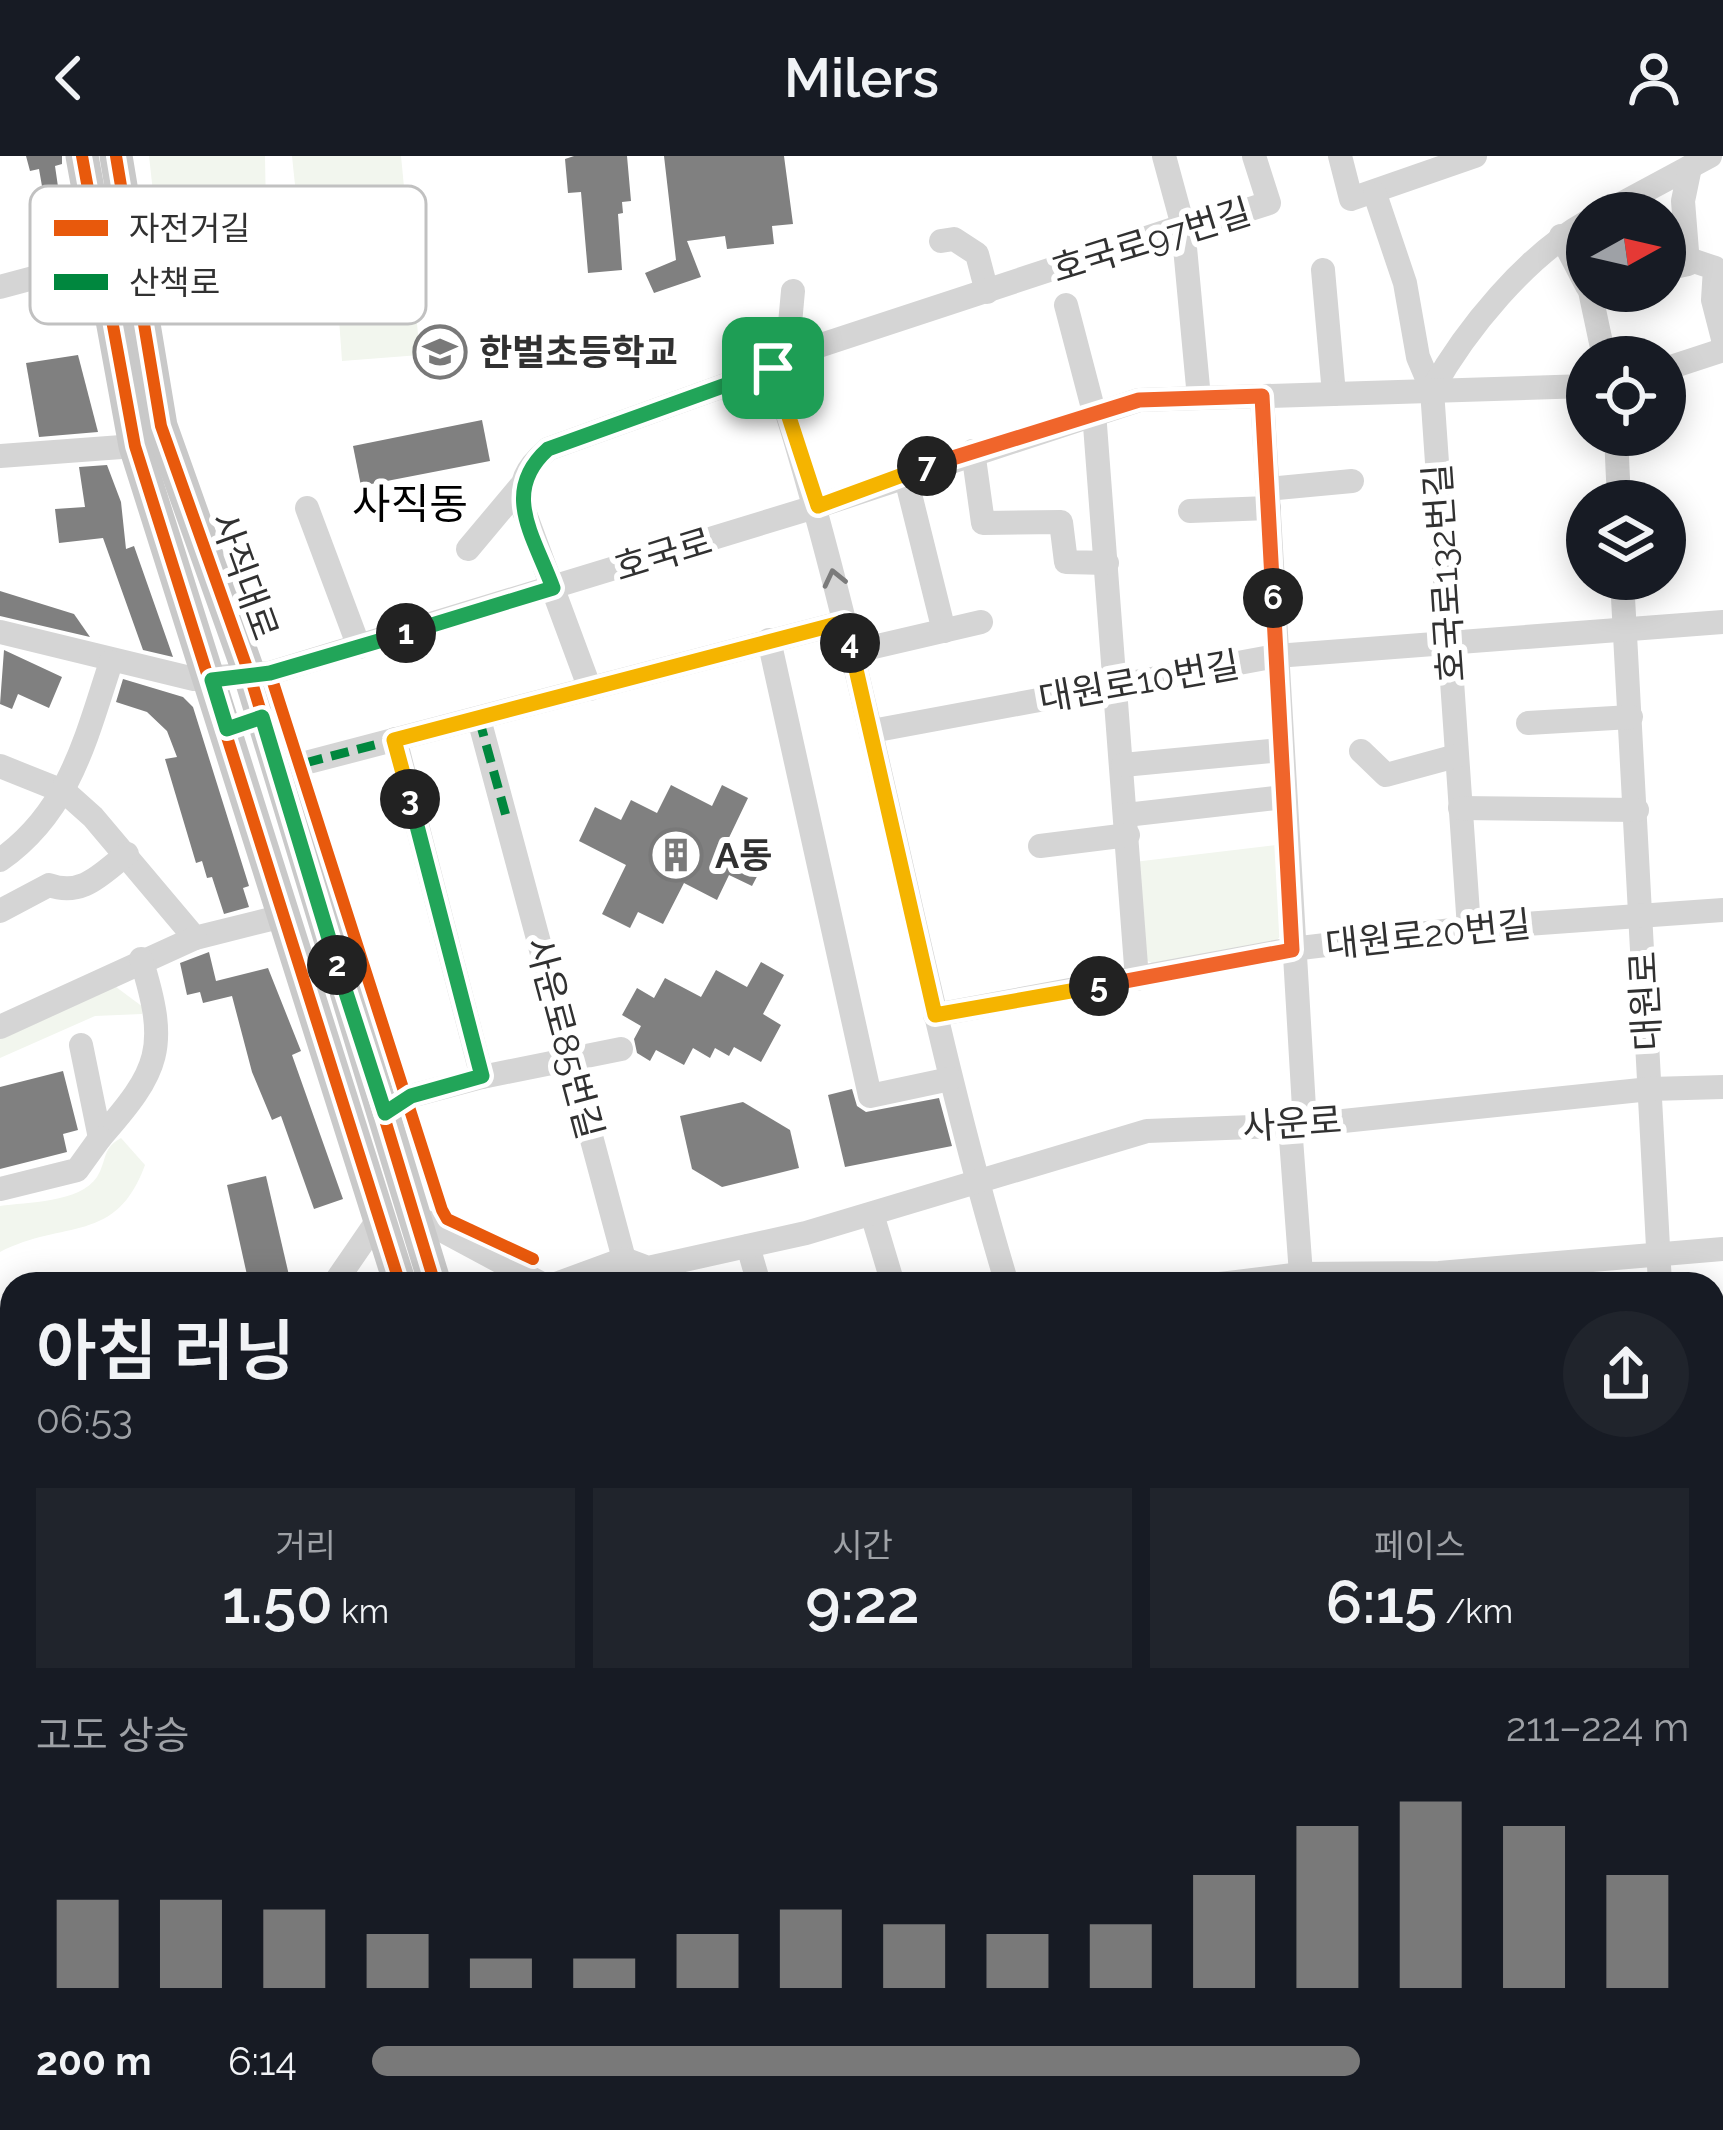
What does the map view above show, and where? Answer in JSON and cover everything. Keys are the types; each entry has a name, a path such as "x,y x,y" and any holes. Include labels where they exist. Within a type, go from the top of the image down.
{"main road":[{"name":"사직대로","path":"82,156 86,186"},
{"name":"사직대로","path":"116,156 121,186"},
{"name":"사직대로","path":"110,324 135,446 396,1272"},
{"name":"사직대로","path":"144,324 161,425 250,676 432,1272"}],"street":[{"path":"1163,156 1183,226 1199,398"},
{"name":"호국로97번길","path":"468,549 520,487 527,467 548,449 773,368 794,354 1269,202 1254,156"},
{"path":"1340,156 1351,200 1475,156"},
{"path":"1643,192 1700,161"},
{"path":"1686,192 1700,161"},
{"path":"1375,194 1405,284 1418,357 1432,390"},
{"path":"1432,390 1487,314 1566,233"},
{"path":"1561,236 1566,244"},
{"path":"941,242 954,239 977,254 987,292"},
{"path":"1686,265 1715,268 1713,299 1723,339"},
{"path":"1323,270 1334,394"},
{"path":"0,287 30,279"},
{"path":"794,291 788,345 773,368 818,506 950,1079 1002,1272"},
{"path":"1066,305 1094,412 1137,980"},
{"path":"1686,362 1723,350"},
{"name":"호국로","path":"0,632 111,662 212,680 250,676 818,506 1139,400 1566,387"},
{"name":"호국로132번길","path":"1432,390 1469,928"},
{"path":"1262,396 1292,950 1301,1272"},
{"path":"0,456 135,446"},
{"path":"974,451 983,523 1061,521 1066,562 1108,563"},
{"path":"905,474 944,631"},
{"path":"1190,511 1352,481"},
{"path":"520,487 590,689"},
{"path":"307,508 359,647"},
{"name":"대원로","path":"1623,600 1659,1272"},
{"path":"305,763 844,622"},
{"path":"852,652 981,622"},
{"name":"대원로10번길","path":"872,731 1276,656 1723,622"},
{"path":"769,640 870,1096 950,1079"},
{"path":"0,860 65,792 111,662"},
{"path":"1528,723 1631,718"},
{"name":"사운로85번길","path":"479,719 571,1062 641,1270"},
{"path":"394,740 482,1076"},
{"path":"1123,765 1282,750"},
{"path":"1361,752 1386,775 1456,756"},
{"path":"0,766 65,792 128,854 194,938"},
{"path":"1040,847 1127,825 1284,797"},
{"path":"1460,808 1637,810"},
{"path":"0,911 49,885 68,892 86,887 128,854"},
{"name":"대원로20번길","path":"935,1015 1292,950 1469,928 1723,910"},
{"path":"0,1027 141,958 194,938 283,916"},
{"path":"0,1189 77,1170 139,1094 157,1060 153,996 141,958"},
{"path":"81,1045 100,1138"},
{"path":"385,1113 411,1096 482,1076 621,1049"},
{"name":"사운로","path":"641,1270 872,1214 975,1179 1147,1131 1297,1125 1650,1089 1723,1087"},
{"path":"872,1214 889,1272"},
{"path":"342,1272 380,1217"},
{"path":"417,1217 520,1272"},
{"path":"748,1246 756,1272"},
{"path":"1450,1272 1723,1249"}],"shaded area":[{"path":"149,156 265,156 266,186 152,186"},
{"path":"292,156 401,156 404,186 295,186"},
{"path":"339,324 417,324 420,355 342,361"},
{"path":"1276,845 1282,934 1272,946 1161,967 1143,959 1134,862"},
{"path":"116,987 143,1007 142,1014 95,1016 0,1058 0,1038 72,1002"},
{"path":"121,1138 145,1165 119,1208 86,1226 0,1252 0,1206 52,1200 89,1186 108,1151"}],"building":[{"path":"26,156 62,156 62,164 55,166 58,186 42,186 39,169 30,171"},
{"path":"627,156 631,201 622,202 623,213 618,214 622,270 588,273 581,192 568,193 565,159"},
{"path":"664,156 784,156 793,224 772,226 774,244 727,249 725,236 687,241 701,277 654,293 645,273 676,260"},
{"path":"78,355 98,432 39,437 26,363"},
{"path":"482,420 490,461 361,486 353,446"},
{"path":"107,465 121,502 126,549 134,546 173,657 143,650 103,538 59,543 55,509 85,507 79,467"},
{"path":"0,591 74,614 90,637 0,616"},
{"path":"4,650 62,677 49,708 18,694 12,709 0,704"},
{"path":"123,679 183,697 193,707 249,886 243,888 249,907 224,914 212,877 207,878 202,861 196,863 165,759 177,757 167,731 147,712 116,702"},
{"name":"A동","path":"671,785 712,806 722,785 748,798 725,846 763,865 752,886 729,875 717,900 684,883 663,924 638,912 630,928 602,914 626,865 579,841 595,807 621,820 631,800 657,813"},
{"path":"209,952 216,981 268,968 301,1051 292,1055 343,1199 314,1209 281,1116 272,1120 252,1072 232,996 203,1003 200,992 187,995 180,963"},
{"path":"761,962 784,975 763,1014 781,1025 761,1062 734,1047 729,1056 715,1048 710,1058 693,1048 684,1065 656,1050 650,1061 637,1053 634,1039 641,1026 622,1015 637,988 654,998 665,978 701,997 716,970 747,987"},
{"path":"63,1071 78,1130 63,1134 67,1152 0,1169 0,1087"},
{"path":"852,1089 857,1106 866,1112 939,1098 952,1146 845,1167 828,1095"},
{"path":"743,1102 790,1130 799,1168 722,1187 692,1169 680,1116"},
{"path":"266,1176 288,1272 246,1272 227,1185"}],"marked path":[{"path":"305,763 590,689"},
{"path":"479,719 506,816"}],"cycle path":[{"path":"82,156 87,186"},
{"path":"116,156 121,186"},
{"path":"113,324 135,446 396,1272"},
{"path":"144,324 161,426 250,676 431,1272"},
{"path":"270,673 442,1210 447,1219 533,1259"}],"place":[{"name":"한벌초등학교","path":"440,352"},
{"name":"A동","path":"676,855"}],"district":[{"name":"사직동","path":"410,504"}],"route":[{"path":"773,368 818,506 1139,400 1262,396 1292,950 935,1015 844,622 394,740 482,1076 411,1096 385,1113 298,846 262,717 227,729 212,680 276,672 553,588 524,512 520,487 527,467 548,449 773,368"}]}
